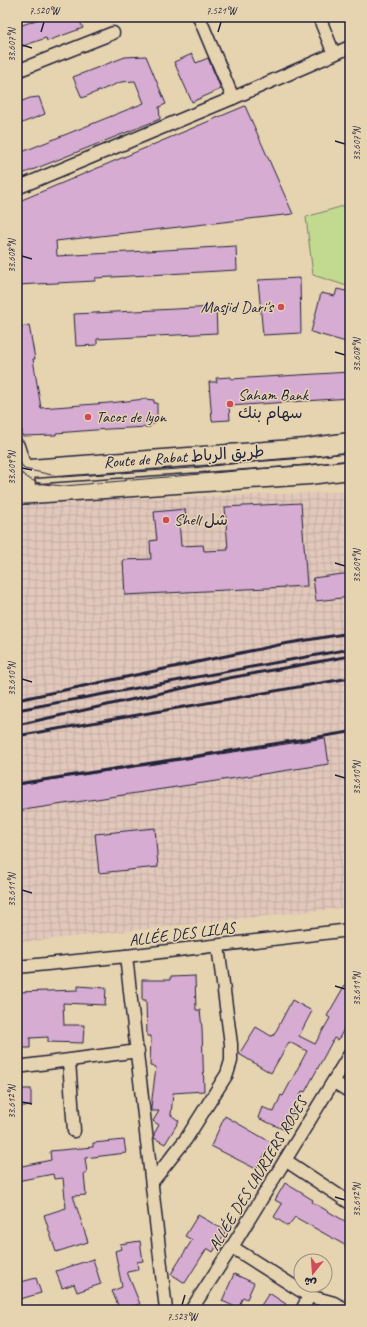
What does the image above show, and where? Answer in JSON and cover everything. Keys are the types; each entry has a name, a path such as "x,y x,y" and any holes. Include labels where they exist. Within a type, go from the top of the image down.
{"main road":[{"name":"Route de Rabat طريق الرباط","path":"21,469 306,448 350,442"},
{"name":"Route de Rabat طريق الرباط","path":"23,495 309,476 350,470"}],"street":[{"path":"199,17 233,98"},
{"path":"319,17 334,54"},
{"path":"17,71 113,33"},
{"path":"17,188 233,98 350,47"},
{"path":"17,446 21,469 27,477 23,495"},
{"name":"ALLÉE DES LILAS","path":"17,967 218,946 350,930"},
{"path":"152,1182 186,1138 228,1074 231,1061 231,1044 218,946"},
{"path":"126,956 138,1051 166,1310"},
{"path":"17,1067 138,1051"},
{"name":"ALLÉE DES LAURIERS ROSES","path":"191,1310 232,1247 350,1054"},
{"path":"69,1061 74,1131"},
{"path":"334,1082 350,1092"},
{"path":"285,1160 350,1203"},
{"path":"232,1247 309,1296 334,1303 347,1310"},
{"path":"302,1310 309,1296"}],"shaded area":[{"path":"350,492 350,907 17,943 17,501"}],"green space":[{"path":"350,204 350,287 313,275 306,217"}],"building":[{"path":"44,17 78,17 83,28 47,41 46,38 17,48 17,27"},
{"path":"192,54 196,63 208,58 221,89 192,102 174,62"},
{"path":"146,56 166,104 159,107 160,119 17,176 17,154 144,103 135,81 121,82 82,98 73,77 125,57"},
{"path":"39,97 45,114 17,125 17,103 30,98"},
{"path":"245,106 293,214 56,241 57,256 236,246 237,270 95,278 95,281 17,285 17,202"},
{"name":"Masjid Dari's","path":"300,278 301,333 263,335 258,280"},
{"path":"337,289 350,292 350,326 346,342 311,332 321,293 335,296"},
{"path":"216,307 217,333 97,339 97,345 76,346 74,314"},
{"path":"29,325 41,408 145,399 154,400 154,403 157,403 157,417 155,417 155,424 150,424 150,427 56,433 56,435 22,436 22,430 18,429 17,425 17,328"},
{"path":"350,372 350,398 229,406 230,420 212,421 209,382 217,382 216,378 231,377 231,379"},
{"path":"301,503 307,586 125,595 123,560 151,559 150,541 157,540 154,512 185,509 186,519 179,520 181,546 203,545 204,551 228,550 225,507"},
{"path":"350,573 350,597 316,601 313,578"},
{"path":"325,738 329,764 17,811 17,785"},
{"path":"155,828 158,867 99,873 95,834"},
{"path":"195,976 196,1010 200,1010 202,1028 204,1091 173,1093 171,1115 179,1121 165,1144 154,1138 154,1134 159,1125 153,1121 159,1111 151,1111 156,1067 150,1066 151,1036 147,1036 146,1000 142,1000 142,980 170,980 170,977"},
{"path":"350,976 350,1018 338,1040 334,1038 305,1092 302,1091 285,1130 258,1118 262,1107 274,1112 281,1095 283,1096 307,1051 289,1042 271,1073 239,1054 256,1027 271,1036 274,1035 292,1000 312,1011 299,1036 315,1044 330,1018 327,1016"},
{"path":"78,986 106,988 105,1005 63,1003 64,1025 84,1025 83,1043 48,1042 48,1037 30,1038 30,1048 17,1048 17,992 78,990"},
{"path":"17,1089 31,1089 31,1106 17,1106"},
{"path":"225,1116 272,1143 256,1169 211,1146"},
{"path":"124,1140 126,1153 85,1158 87,1173 84,1173 86,1195 73,1196 88,1242 56,1252 44,1215 66,1208 63,1178 54,1179 53,1174 17,1181 17,1167 51,1160 50,1151 93,1147 93,1143"},
{"path":"285,1183 313,1200 312,1202 350,1224 350,1248 295,1217 288,1226 274,1217 282,1204 275,1200"},
{"path":"198,1215 226,1231 213,1252 207,1248 185,1283 171,1274 192,1240 185,1236"},
{"path":"140,1241 143,1261 137,1262 138,1270 127,1272 140,1304 120,1310 112,1291 122,1287 115,1251 121,1249 120,1244"},
{"path":"93,1259 101,1284 77,1292 74,1284 62,1288 56,1271"},
{"path":"234,1274 254,1283 247,1299 243,1297 238,1308 222,1301"},
{"path":"36,1278 41,1293 17,1300 17,1283"},
{"path":"269,1293 286,1304 282,1310 258,1310"}],"tram line":[{"path":"17,457 24,469 62,477 193,468 350,453"},
{"path":"17,468 27,478 38,483 64,486 350,461"}],"railway":[{"path":"17,700 283,644 350,633"},
{"path":"17,710 350,649"},
{"path":"17,725 229,678 350,656"},
{"path":"17,736 350,678"},
{"path":"17,784 350,732"}],"place":[{"name":"Masjid Dari's","path":"281,307"},
{"name":"Saham Bank سهام بنك","path":"230,404"},
{"name":"Tacos de lyon","path":"88,417"},
{"name":"Shell شل","path":"166,520"}]}
